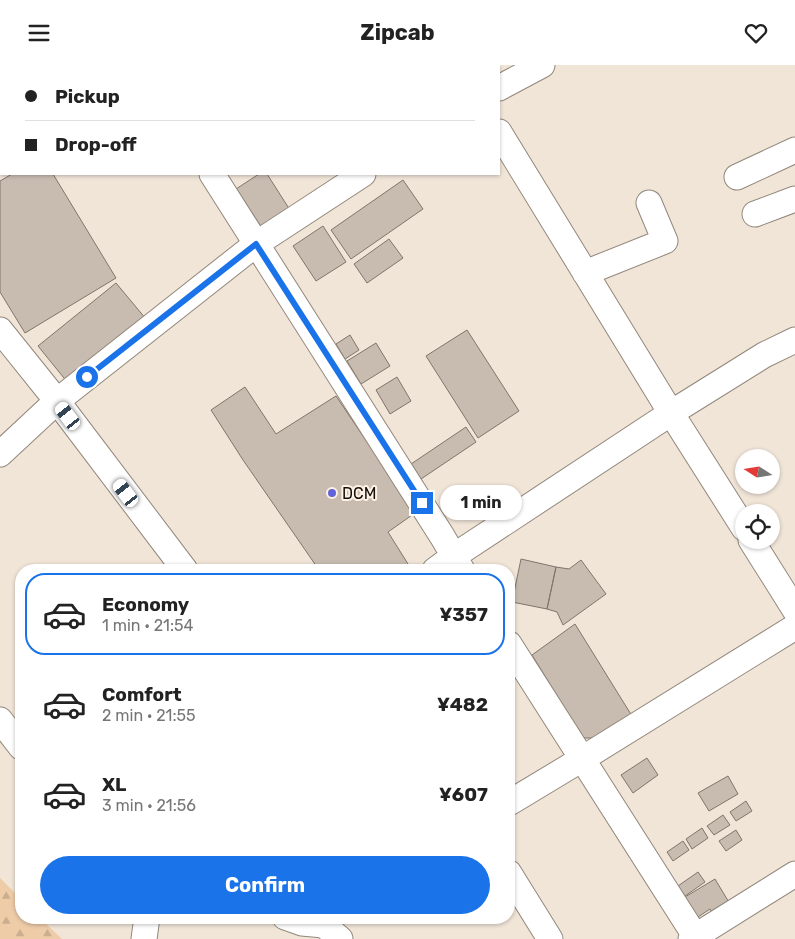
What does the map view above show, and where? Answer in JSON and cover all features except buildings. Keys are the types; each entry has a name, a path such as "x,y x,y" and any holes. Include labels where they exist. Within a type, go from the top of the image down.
{"street":[{"path":"500,87 542,65"},
{"path":"500,135 735,514"},
{"path":"737,177 795,150"},
{"path":"213,175 437,527 450,564"},
{"path":"0,454 57,401 256,244 362,175"},
{"path":"755,215 795,199"},
{"path":"585,273 665,241 649,203"},
{"path":"0,329 180,564"},
{"path":"451,564 671,413 764,355 795,340"},
{"path":"757,549 795,610"},
{"path":"515,799 795,627"},
{"path":"515,653 695,938 795,874"},
{"path":"0,720 15,739"},
{"path":"515,883 550,939"},
{"path":"144,939 147,924"},
{"path":"310,924 333,927"}],"green space":[{"path":"0,878 15,893 15,924 46,924 62,939 0,939"}],"place":[{"name":"DCM","path":"332,493"}],"route":[{"path":"87,377 256,244 422,503"}]}
